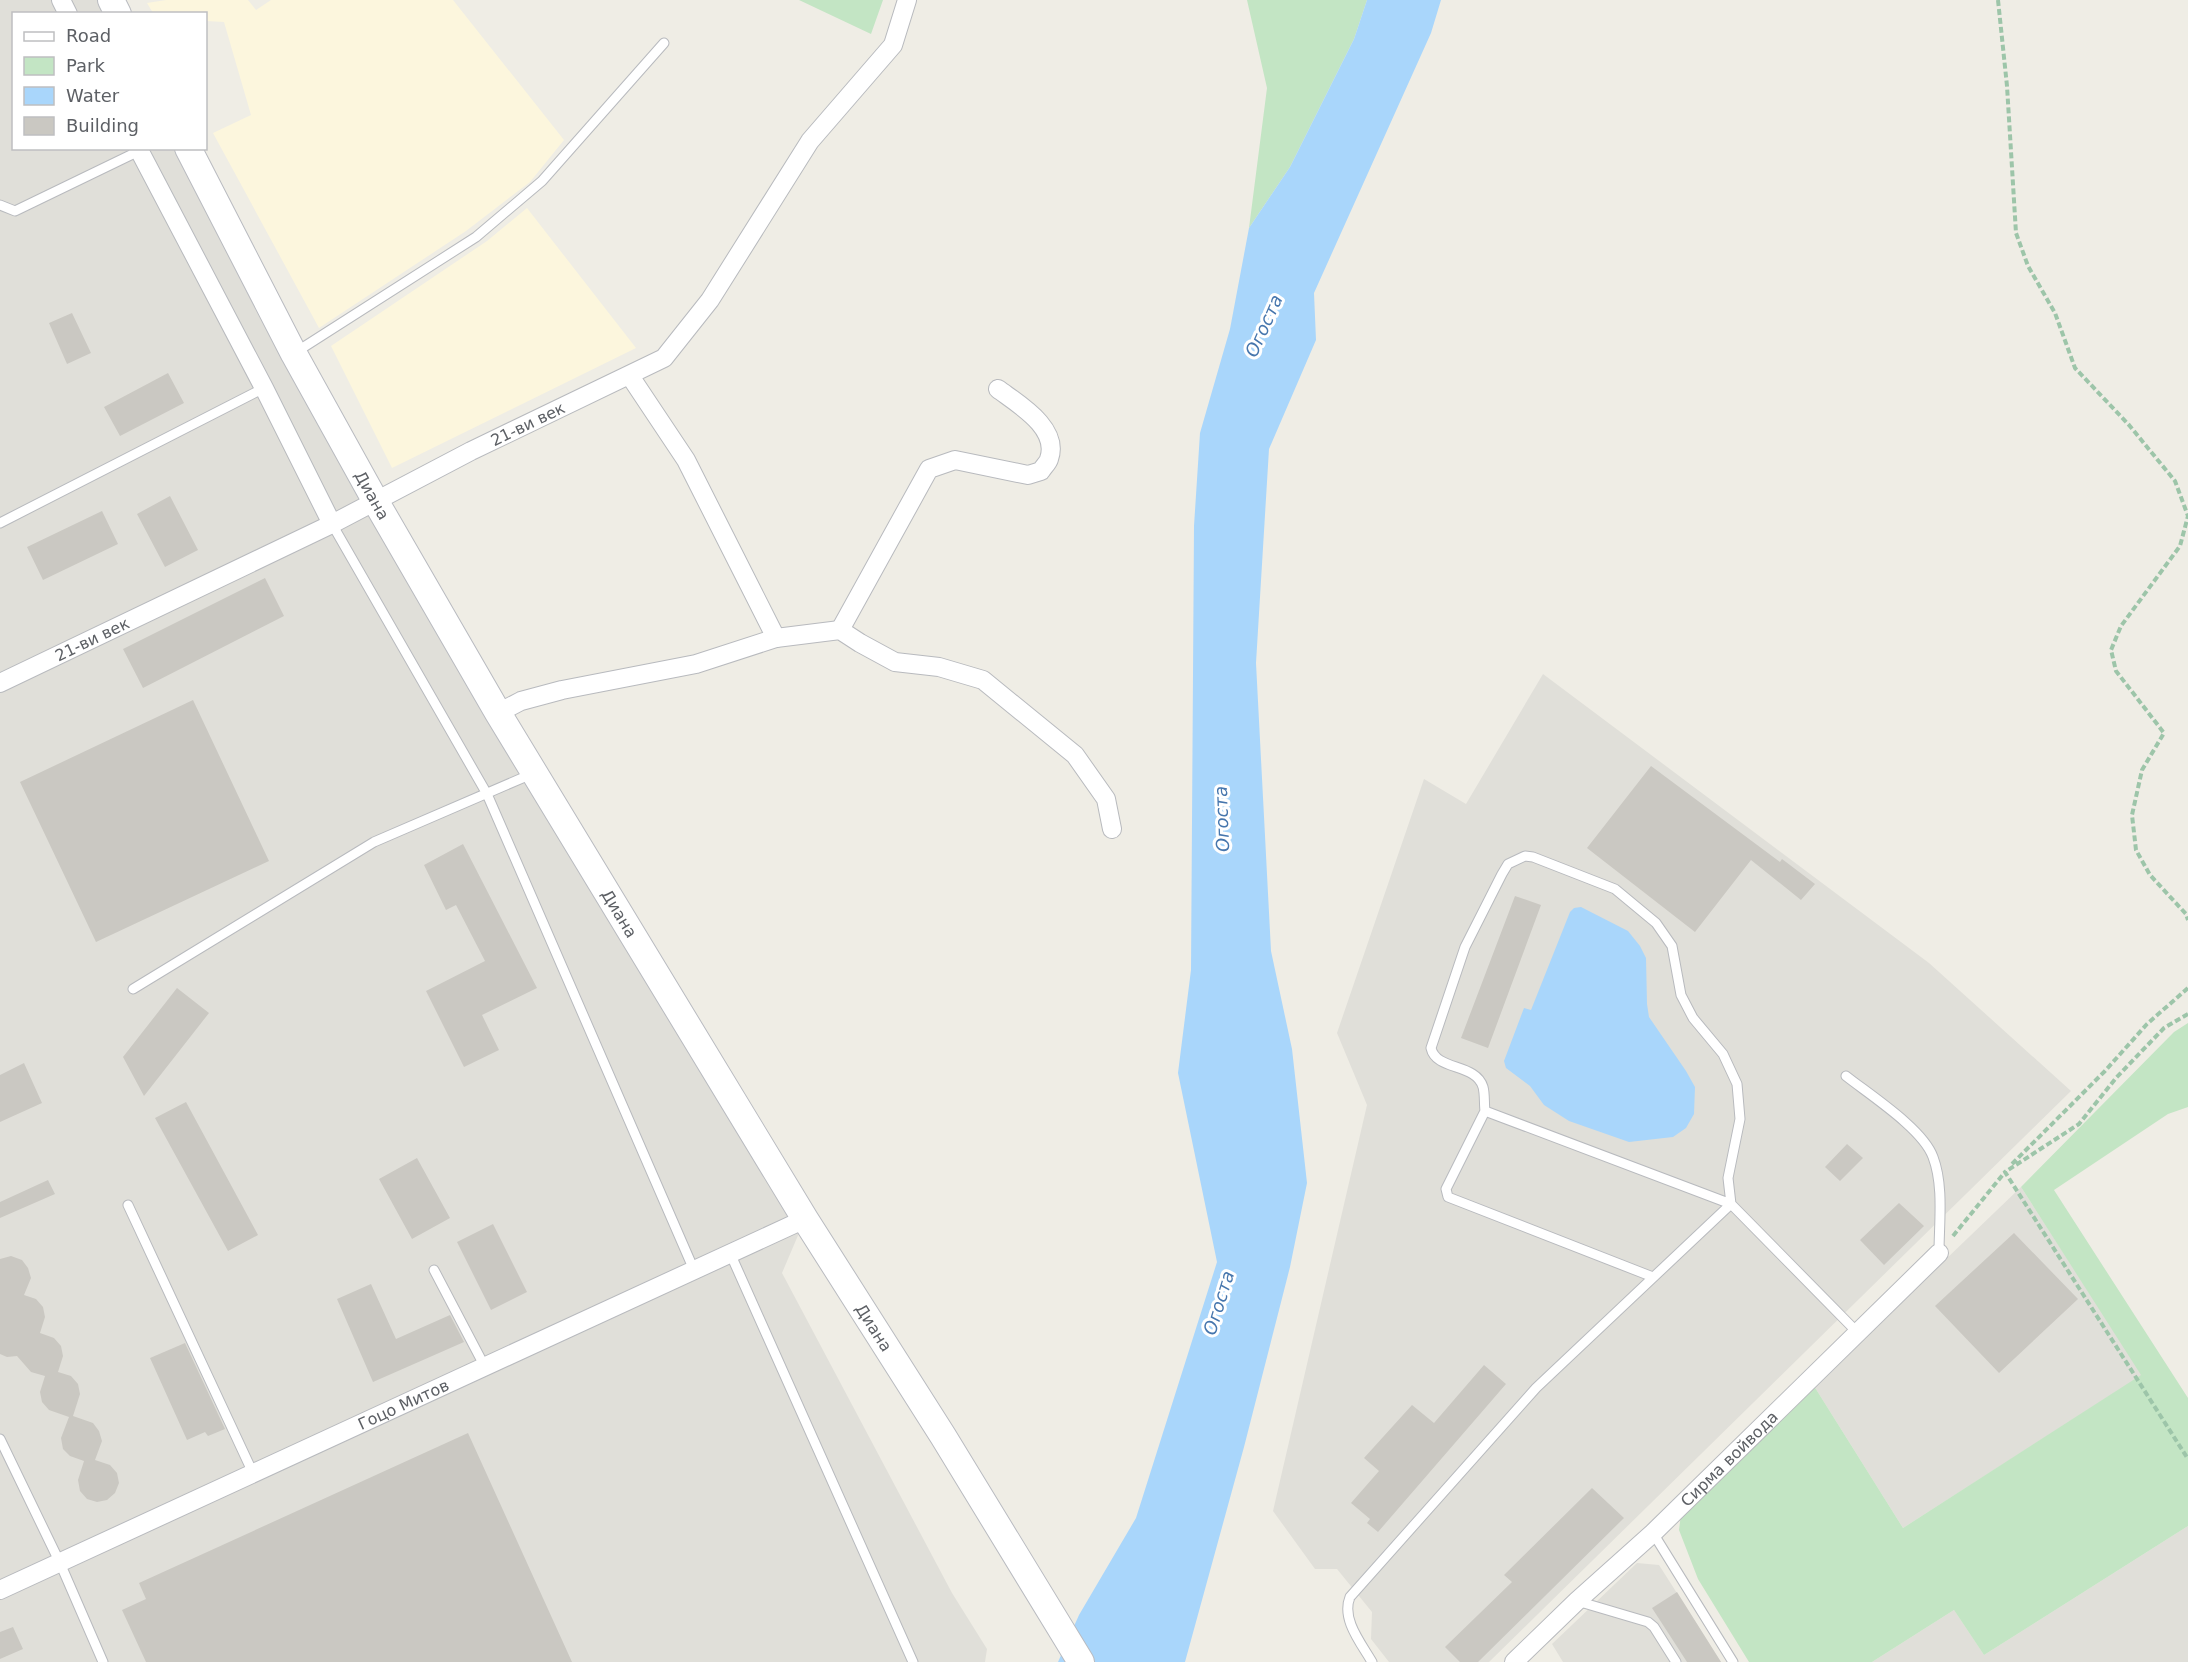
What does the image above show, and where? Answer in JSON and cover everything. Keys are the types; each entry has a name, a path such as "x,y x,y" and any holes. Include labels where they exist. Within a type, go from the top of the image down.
{"main road":[{"name":"Диана","path":"189,150 294,354 376,502 498,713 805,1219 943,1436 1081,1662"}],"street":[{"name":"21-ви век","path":"0,684 332,525 471,451 664,358 710,300 810,141 893,45 907,0"},
{"path":"138,150 264,388 332,525"},
{"path":"630,376 686,459 776,638"},
{"path":"840,630 929,469 955,460 1028,475 1041,471 1049,459 1050,442 1044,429 1030,414 998,389"},
{"path":"498,713 521,701 562,690 696,664 776,638 840,630 896,662 939,667 983,681 1076,755 1106,799 1112,829"},
{"name":"Гоцо Митов","path":"0,1590 805,1219"},
{"name":"Сирма войвода","path":"1514,1662 1577,1601 1653,1533 1939,1253"}],"lane":[{"path":"294,354 476,237 542,181 664,43"},
{"path":"0,205 15,211 138,150"},
{"path":"0,523 264,388"},
{"path":"332,525 487,794 694,1270"},
{"path":"133,989 374,842 535,773"},
{"path":"1653,1277 1448,1197 1446,1189 1485,1111 1483,1086 1475,1075 1432,1054 1431,1048 1466,947 1508,864 1525,856 1533,857 1615,889 1656,923 1672,946 1681,995 1694,1017 1723,1054 1737,1084 1740,1119 1728,1178 1731,1204"},
{"path":"1846,1076 1922,1137 1933,1156 1938,1179 1939,1253"},
{"path":"1485,1111 1731,1204 1857,1332"},
{"path":"1372,1662 1347,1617 1346,1605 1350,1597 1536,1388 1731,1204"},
{"path":"128,1205 253,1473"},
{"path":"730,1253 912,1662"},
{"path":"434,1270 485,1367"},
{"path":"0,1439 60,1563 103,1662"},
{"path":"1653,1533 1733,1662"},
{"path":"1577,1601 1648,1622 1654,1627 1676,1662"}],"path":[{"path":"1998,0 2007,86 2016,233 2028,266 2055,313 2075,368 2129,425 2175,481 2188,516 2180,546 2121,626 2111,650 2116,671 2164,733 2142,770 2132,815 2136,850 2150,875 2186,914 2188,920"},
{"path":"1939,1253 2005,1172 2105,1071 2147,1024 2188,988"},
{"path":"2005,1172 2079,1124 2116,1078 2164,1028 2188,1014"},
{"path":"2005,1172 2188,1459"}],"shaded area":[{"path":"0,0 111,0 117,12 12,12 12,150 189,150 294,354 805,1219 782,1273 952,1593 987,1649 985,1662 0,1662"},
{"path":"166,0 248,0 256,10 271,0 453,0 564,140 530,182 466,231 319,328 213,133 251,115 224,22 207,21 207,12 152,12 147,3"},
{"path":"527,208 636,348 392,468 331,346 487,241"},
{"path":"1543,674 1929,963 2071,1091 1489,1662 1389,1662 1371,1639 1372,1612 1337,1569 1315,1569 1273,1511 1367,1105 1337,1033 1424,779 1466,804"},
{"path":"2021,1187 2142,1375 1903,1528 1814,1386"},
{"path":"2188,1526 2188,1662 1872,1662 1954,1610 1984,1655"},
{"path":"1637,1563 1659,1565 1721,1662 1563,1662 1552,1644"}],"green space":[{"path":"799,0 883,0 871,34"},
{"path":"1247,0 1367,0 1354,39 1290,167 1249,228 1267,88"},
{"path":"2188,1023 2188,1107 2168,1114 2054,1190 2188,1398 2188,1526 1984,1655 1954,1610 1872,1662 1749,1662 1698,1579 1679,1530 1681,1514 1814,1386 1903,1528 2141,1375 2021,1187 2174,1032"}],"water":[{"name":"Огоста","path":"1367,0 1441,0 1431,33 1314,293 1316,340 1269,449 1256,663 1271,951 1292,1049 1307,1183 1290,1267 1185,1662 1058,1662 1079,1615 1136,1518 1217,1262 1178,1073 1191,970 1194,526 1200,433 1230,329 1249,228 1290,167 1354,39"},
{"path":"1581,907 1628,931 1646,958 1649,1017 1695,1087 1694,1114 1686,1128 1673,1137 1629,1142 1569,1121 1544,1105 1530,1086 1506,1068 1504,1061 1524,1008 1531,1010 1570,912 1574,908"}],"building":[{"path":"72,313 91,353 67,364 49,323"},
{"path":"168,373 184,403 120,436 104,407"},
{"path":"170,496 198,550 165,567 137,514"},
{"path":"102,511 118,544 43,580 27,547"},
{"path":"265,578 284,616 143,688 123,649"},
{"path":"193,700 269,861 96,942 20,782"},
{"path":"1651,766 1780,862 1782,859 1815,884 1801,900 1751,860 1695,932 1587,848"},
{"path":"463,844 537,988 482,1015 499,1050 464,1067 426,991 485,961 456,905 446,910 424,865"},
{"path":"1515,896 1541,905 1488,1048 1461,1038"},
{"path":"177,988 209,1013 144,1096 123,1057"},
{"path":"24,1063 42,1103 0,1122 0,1075"},
{"path":"186,1102 258,1235 228,1251 155,1118"},
{"path":"1847,1144 1863,1158 1840,1181 1825,1167"},
{"path":"417,1158 450,1218 412,1239 379,1179"},
{"path":"48,1180 55,1194 0,1218 0,1202"},
{"path":"1899,1203 1924,1226 1884,1265 1860,1240"},
{"path":"493,1224 527,1292 491,1310 457,1242"},
{"path":"2014,1233 2078,1299 1999,1373 1935,1306"},
{"path":"11,1256 22,1260 28,1268 31,1278 24,1295 36,1299 43,1307 45,1317 40,1333 54,1338 61,1346 63,1356 58,1372 71,1376 78,1384 80,1394 73,1416 93,1423 102,1441 95,1460 110,1465 117,1473 119,1483 115,1493 107,1500 97,1502 87,1499 80,1491 78,1480 84,1461 70,1456 63,1449 61,1438 69,1417 49,1410 42,1402 40,1392 45,1376 31,1372 17,1356 7,1357 0,1354 0,1259"},
{"path":"371,1284 396,1339 450,1315 464,1342 373,1382 337,1299"},
{"path":"185,1343 225,1429 208,1436 205,1432 187,1440 150,1358"},
{"path":"1484,1365 1506,1384 1378,1532 1367,1523 1370,1519 1351,1503 1379,1471 1364,1458 1412,1405 1434,1423"},
{"path":"468,1433 572,1662 146,1662 122,1610 146,1599 139,1583"},
{"path":"1592,1488 1624,1518 1478,1662 1460,1662 1445,1647 1512,1582 1504,1575"},
{"path":"1677,1592 1721,1662 1687,1662 1652,1608"},
{"path":"13,1627 23,1649 0,1659 0,1632"}]}
